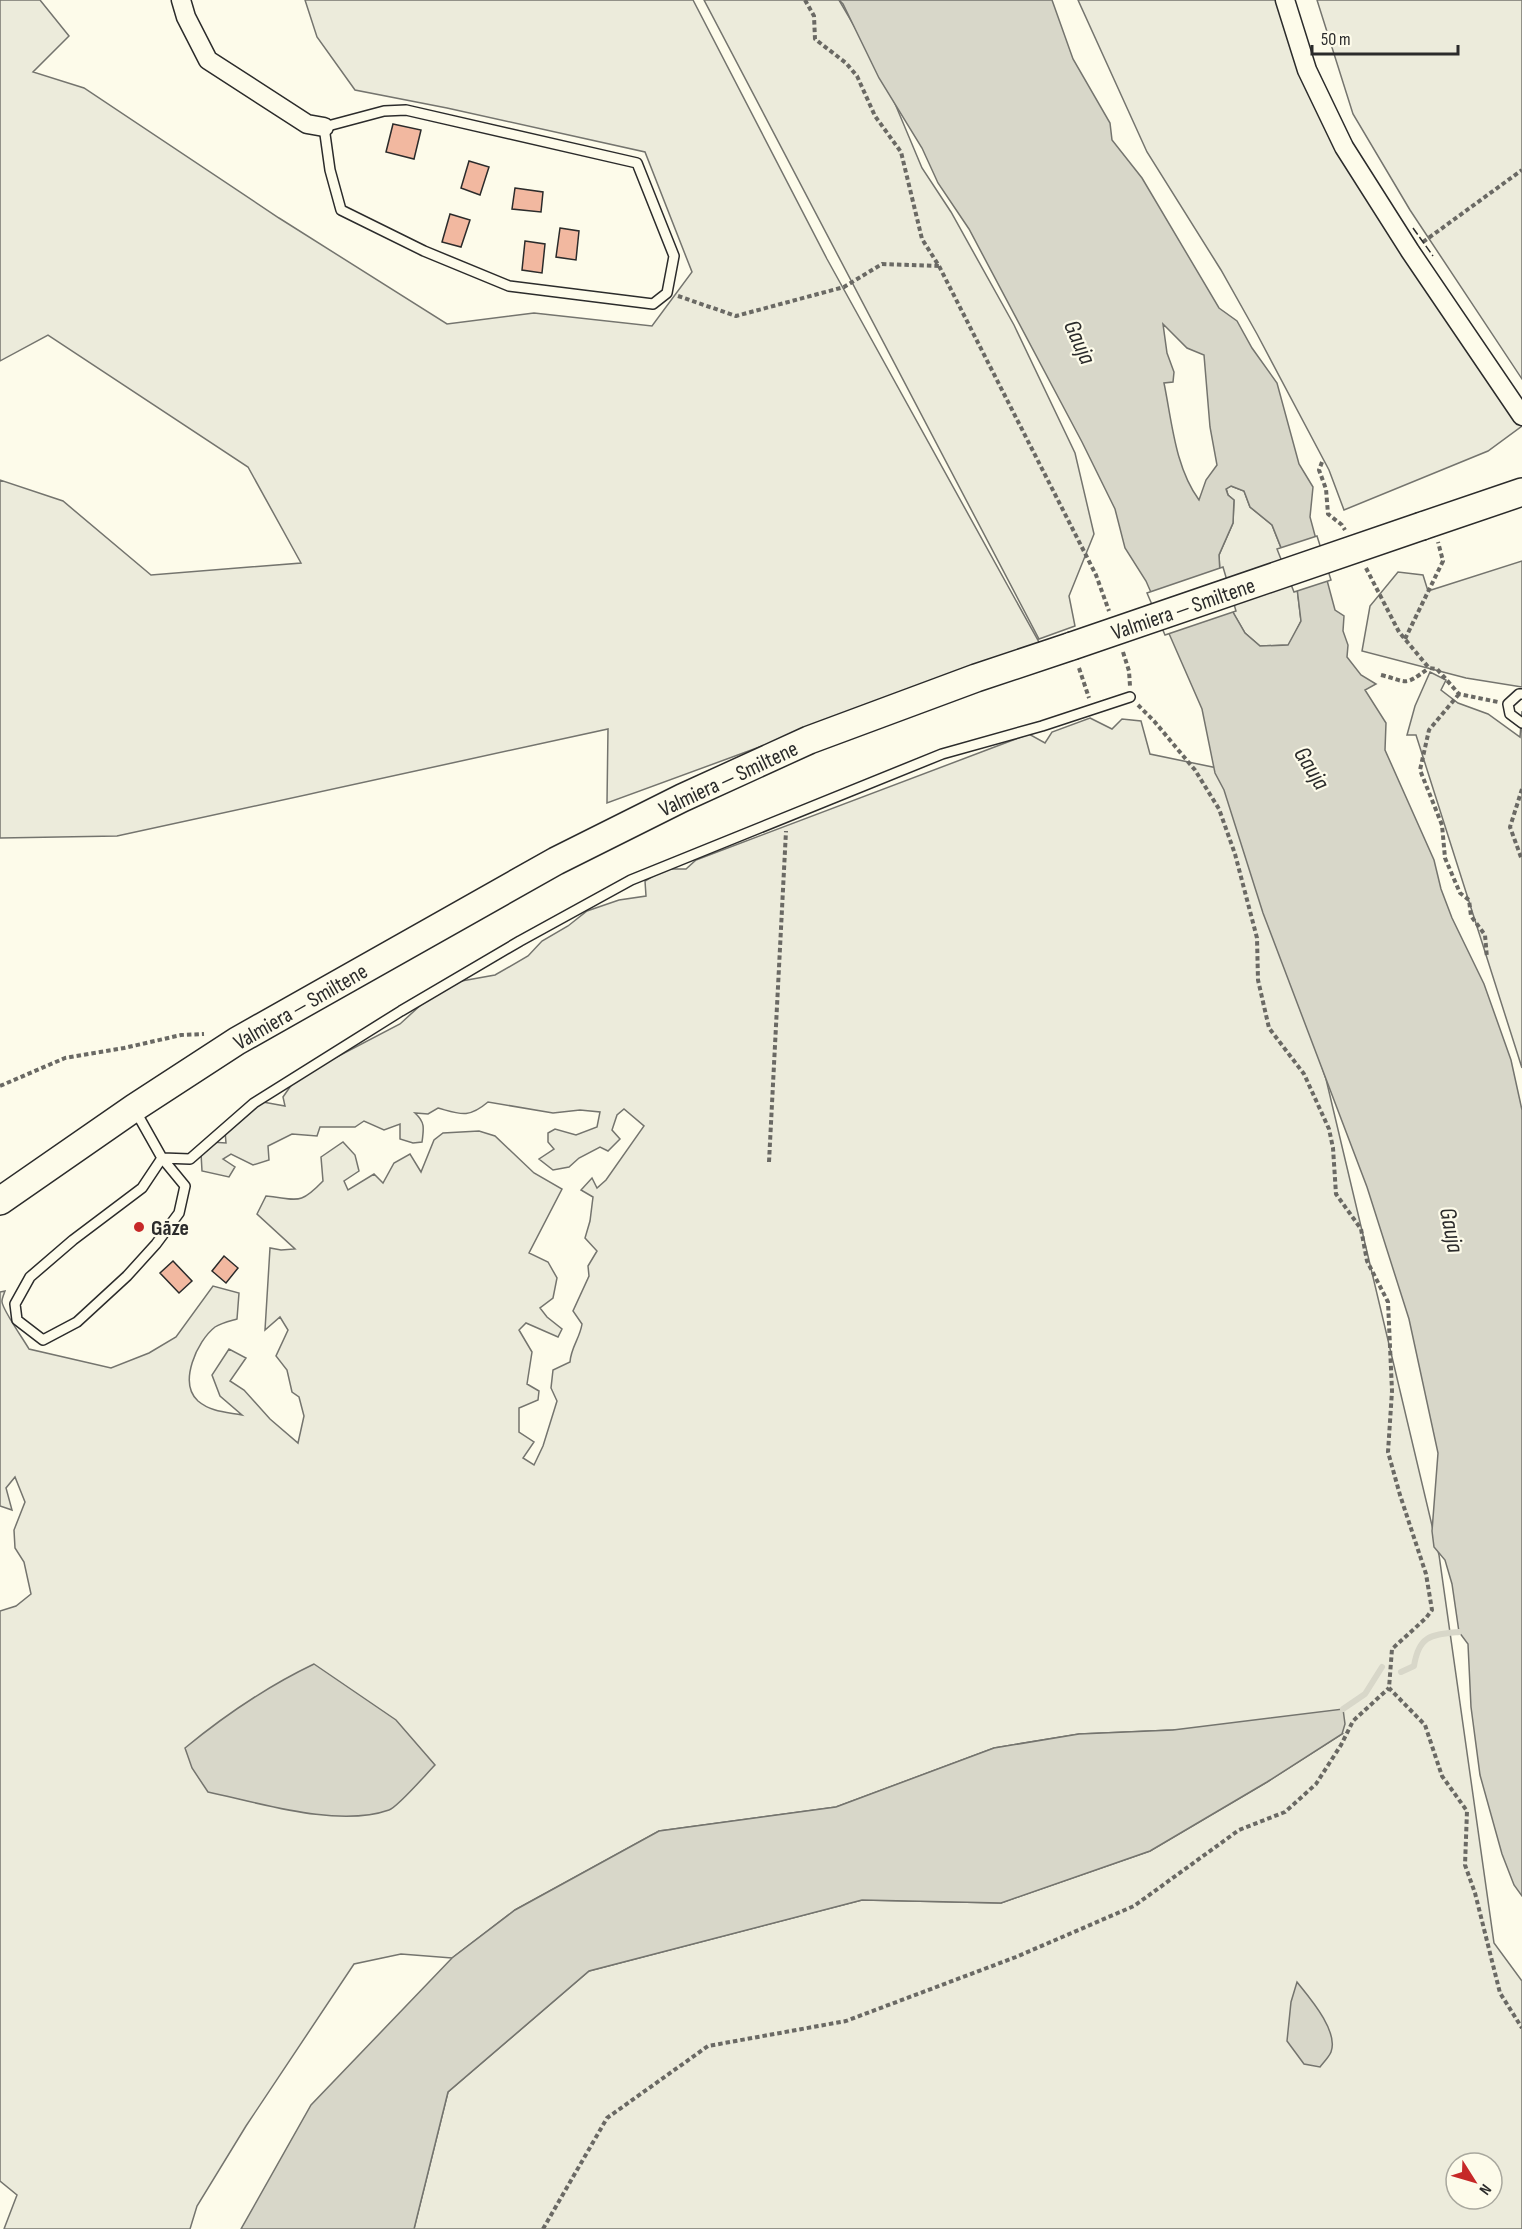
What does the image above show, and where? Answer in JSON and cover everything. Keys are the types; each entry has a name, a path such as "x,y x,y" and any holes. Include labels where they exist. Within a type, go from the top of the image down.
{"main road":[{"name":"Valmiera — Smiltene","path":"0,1202 134,1108 237,1041 556,861 682,798 809,740 976,678 1075,653 1429,533 1522,492"}],"street":[{"path":"180,0 208,60 307,124 324,127"},
{"path":"1285,0 1307,70 1344,147 1410,251 1522,416"}],"lane":[{"path":"406,110 637,163 674,256 667,292 653,304 509,286 424,251 341,210 330,170 324,127 384,111 406,110"},
{"path":"1522,694 1508,704 1510,714 1522,723"},
{"path":"162,1158 190,1159 254,1103 401,1011 520,941 631,880 942,754 1010,736 1130,697"},
{"path":"134,1108 162,1158 185,1186 179,1213 156,1244 127,1276 77,1322 43,1340 17,1320 15,1304 30,1277 73,1240 142,1188 162,1158"}],"path":[{"path":"805,0 814,16 814,39 846,63 857,76 875,116 901,152 922,238 939,266 1096,575 1112,618"},
{"path":"1410,251 1522,170"},
{"path":"667,292 736,316 844,287 882,264 939,266"},
{"path":"1429,533 1443,561 1405,639 1429,668 1437,669 1459,694 1508,704"},
{"path":"543,2229 607,2118 708,2046 846,2021 1016,1957 1134,1906 1239,1830 1285,1812 1316,1784 1353,1721 1389,1688 1392,1649 1432,1610 1426,1574 1388,1452 1392,1391 1388,1302 1367,1261 1361,1229 1336,1194 1333,1148 1329,1129 1304,1074 1269,1028 1258,980 1257,938 1235,854 1219,808 1195,770 1154,721 1130,697 1129,671 1122,650"},
{"path":"1075,653 1093,710"},
{"path":"1381,675 1397,682 1410,682 1429,668"},
{"path":"1459,694 1429,730 1420,770 1442,825 1445,858 1460,893 1468,900 1471,916 1485,935 1487,958"},
{"path":"1522,789 1510,827 1522,860"},
{"path":"769,1162 786,818"},
{"path":"0,1086 65,1058 180,1035 211,1034 237,1041"},
{"path":"1389,1688 1425,1725 1442,1776 1467,1811 1465,1865 1475,1893 1500,1993 1522,2028"}],"shaded area":[{"path":"0,0 40,0 69,36 33,72 84,88 279,218 447,324 534,313 652,326 692,272 645,152 355,90 317,37 305,0 693,0 827,259 1040,644 607,803 608,729 117,836 0,838 0,480 63,501 151,575 301,563 248,467 48,335 0,361"},
{"path":"704,0 839,0 883,75 922,168 951,212 1014,325 1075,453 1094,534 1069,596 1075,626 1039,639"},
{"path":"1078,0 1294,0 1311,56 1344,129 1416,249 1522,406 1522,426 1488,451 1344,510 1329,470 1257,334 1221,270 1147,152"},
{"path":"1317,0 1522,0 1522,379 1410,210 1353,114"},
{"path":"1231,486 1244,491 1250,507 1272,525 1297,588 1301,621 1289,645 1260,646 1245,633 1230,607 1220,573 1219,555 1233,523 1234,500 1228,495 1226,488"},
{"path":"1522,561 1522,687 1466,678 1362,651 1370,606 1398,572 1423,575 1428,591"},
{"path":"1430,672 1446,680 1441,690 1458,703 1488,714 1520,737 1522,711 1522,1068 1416,735 1407,735 1415,706"},
{"path":"1090,718 1112,729 1122,719 1141,721 1150,754 1222,769 1326,1079 1439,1555 1494,1943 1522,1981 1522,2229 414,2229 448,2092 589,1971 862,1900 1001,1903 1150,1851 1267,1782 1342,1734 1173,1730 1079,1734 994,1748 836,1807 659,1831 515,1910 452,1958 401,1954 354,1964 246,2126 197,2206 190,2229 4,2229 17,2195 0,2181 0,1611 16,1606 31,1594 24,1562 15,1548 14,1530 25,1502 15,1477 6,1488 12,1510 0,1506 0,1292 5,1291 3,1305 29,1349 111,1368 149,1353 176,1337 213,1286 239,1293 237,1319 215,1327 208,1333 196,1352 190,1373 192,1393 198,1401 208,1407 242,1415 220,1396 212,1375 229,1349 246,1358 230,1381 244,1390 270,1419 298,1443 304,1416 299,1397 292,1392 287,1370 276,1356 288,1330 280,1317 265,1330 270,1248 295,1249 257,1214 266,1196 303,1198 323,1181 321,1157 343,1142 355,1155 359,1171 344,1181 348,1190 374,1174 383,1183 394,1163 410,1154 421,1172 434,1140 443,1133 479,1131 495,1136 534,1173 562,1189 529,1253 548,1262 557,1278 553,1298 540,1308 562,1329 558,1337 526,1323 519,1330 532,1352 527,1384 539,1391 538,1400 519,1408 519,1432 534,1442 523,1458 534,1465 543,1446 557,1401 551,1388 553,1370 570,1362 582,1324 573,1311 589,1276 588,1266 597,1251 585,1238 593,1197 581,1190 592,1178 597,1188 606,1180 644,1126 624,1109 617,1115 612,1130 620,1139 608,1151 600,1147 579,1158 569,1167 553,1170 539,1159 554,1149 548,1142 548,1133 555,1129 576,1135 597,1127 600,1112 580,1110 553,1113 488,1102 475,1111 464,1114 438,1108 428,1114 415,1113 422,1122 423,1133 422,1142 413,1143 400,1139 400,1124 384,1130 364,1121 355,1127 320,1127 317,1136 292,1134 268,1146 269,1160 253,1165 231,1154 223,1159 235,1167 229,1177 202,1171 201,1153 211,1142 226,1143 225,1131 263,1102 285,1106 283,1097 292,1084 327,1062 400,1024 424,1002 456,982 495,975 528,956 542,941 568,926 587,911 619,900 646,896 645,881 665,869 686,869 696,860 1029,734 1045,743 1052,732"}],"water":[{"name":"Gauja","path":"839,0 1052,0 1073,59 1110,123 1112,140 1142,178 1219,308 1237,321 1252,348 1277,383 1299,464 1313,487 1310,517 1335,610 1344,616 1343,631 1348,645 1347,657 1361,675 1376,684 1365,690 1386,723 1385,750 1434,860 1441,889 1452,918 1484,984 1511,1060 1522,1110 1522,1896 1514,1885 1502,1854 1480,1775 1471,1707 1468,1644 1459,1632 1452,1584 1445,1560 1434,1547 1432,1531 1438,1453 1409,1319 1367,1187 1263,913 1224,790 1215,773 1202,709 1146,581 1125,548 1115,509 1082,442 969,229 938,183 922,148 879,78","holes":["1163,324 1187,348 1204,355 1210,427 1217,465 1206,480 1199,500 1179,459 1172,428 1164,383 1173,382 1174,372 1167,353","1231,486 1244,491 1250,507 1272,525 1297,588 1301,621 1288,645 1260,646 1245,633 1230,607 1220,573 1219,555 1233,523 1234,500 1228,495 1226,489"]},
{"path":"314,1664 396,1720 435,1765 393,1808 369,1815 323,1815 299,1812 208,1792 192,1768 185,1748 246,1702"},
{"path":"1343,1709 1345,1724 1342,1734 1267,1782 1150,1851 1001,1903 862,1900 589,1971 448,2092 414,2229 241,2229 311,2105 452,1958 515,1910 659,1831 836,1807 994,1748 1079,1734 1173,1730"},
{"path":"1297,1982 1321,2015 1331,2034 1331,2052 1320,2067 1304,2064 1287,2041 1291,2002"}],"pier":[{"path":"1317,536 1331,580 1294,592 1277,549"},
{"path":"1223,567 1236,611 1165,635 1147,593"}],"building":[{"path":"393,124 421,130 414,159 386,152"},
{"path":"469,161 489,167 480,195 461,188"},
{"path":"515,188 543,192 541,212 512,209"},
{"path":"450,214 470,220 461,247 442,242"},
{"path":"560,228 579,231 576,260 556,257"},
{"path":"525,241 545,244 542,273 522,270"},
{"path":"224,1256 238,1268 226,1283 212,1271"},
{"path":"173,1261 192,1281 179,1293 160,1273"}],"waterway":[{"path":"1401,1672 1414,1666 1423,1642 1441,1634 1459,1632"},
{"path":"1343,1709 1365,1694 1382,1667"}],"fence":[{"path":"1413,228 1433,256"}],"place":[{"name":"Gāze","path":"139,1227"}]}
